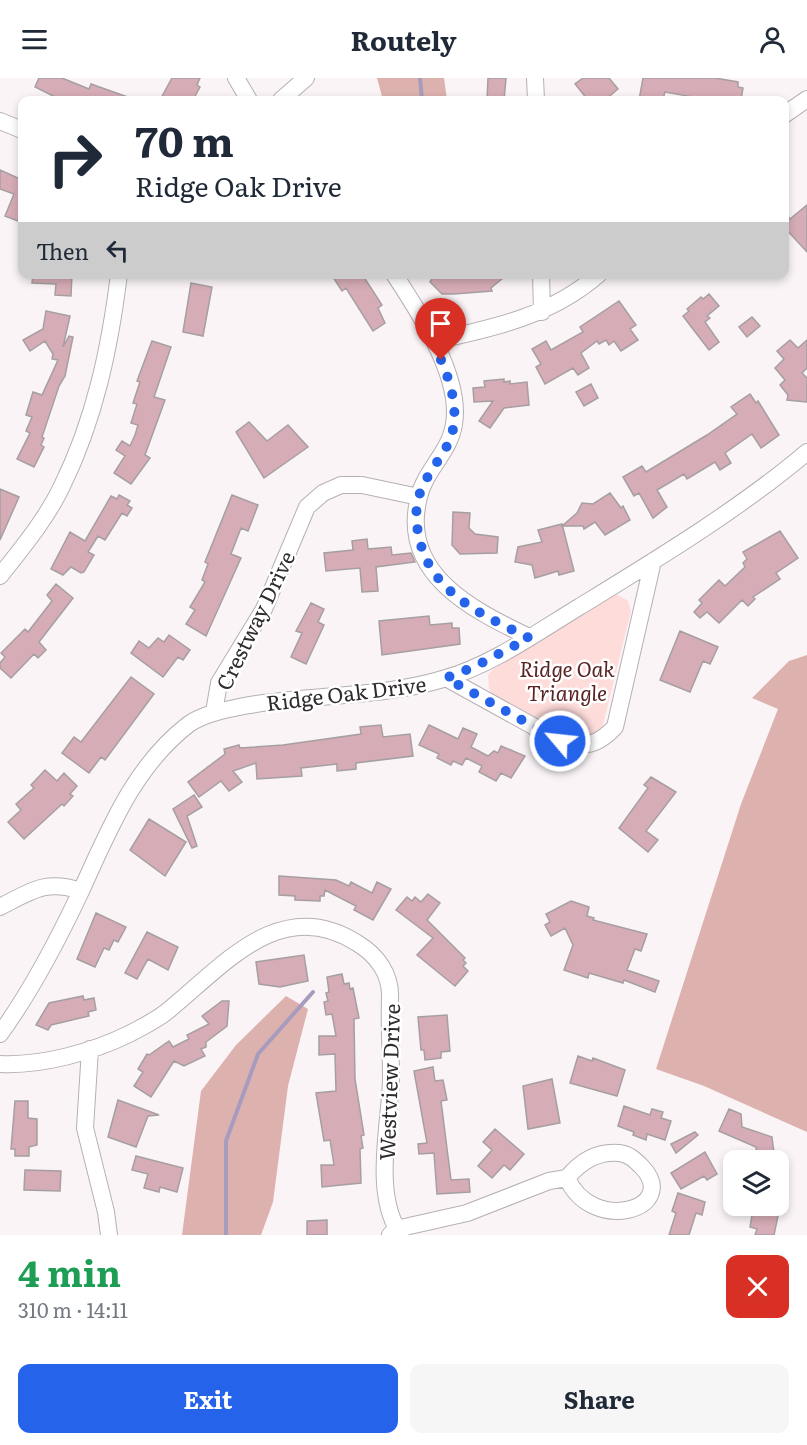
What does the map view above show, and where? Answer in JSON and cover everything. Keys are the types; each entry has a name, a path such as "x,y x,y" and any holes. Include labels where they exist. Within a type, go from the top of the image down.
{"street":[{"path":"236,78 247,96"},
{"path":"286,96 306,78"},
{"path":"535,78 536,96"},
{"path":"789,112 807,99"},
{"path":"0,121 18,128"},
{"path":"0,576 56,496 76,454 107,354 118,279"},
{"path":"397,279 434,341 449,378 454,402 454,423 448,444 429,473 418,497 416,525 421,548 430,569 449,592 470,607 529,638"},
{"path":"541,279 542,312"},
{"path":"434,341 511,323 542,312 565,301 593,279"},
{"name":"Ridge Oak Drive","path":"0,1034 45,963 81,891 104,836 126,795 164,746 191,723 214,712 262,703 407,688 446,678 474,667 529,638 653,561 807,453"},
{"name":"Crestway Drive","path":"214,712 219,683 264,609 307,507 323,493 341,485 362,485 418,497"},
{"path":"446,678 560,741 577,745 595,744 615,727 653,561"},
{"path":"0,907 39,886 64,885 81,891"},
{"name":"Westview Drive","path":"0,1064 19,1065 90,1049 128,1034 168,1011 240,948 264,935 290,928 321,928 346,935 366,948 382,964 390,987 391,1080 385,1175 388,1203 395,1233"},
{"path":"90,1049 85,1128 106,1212 109,1235"},
{"path":"395,1233 467,1213 549,1181 567,1178 577,1166 592,1156 619,1153 633,1158 645,1170 652,1187 649,1205 638,1217 618,1223 602,1223 586,1215 577,1203 567,1178"}],"green space":[{"name":"Ridge Oak Triangle","path":"611,595 618,595 628,601 631,611 602,729 592,736 576,737 494,696 489,689 488,675 493,669"}],"shaded area":[{"path":"377,78 444,78 446,96 382,96"},
{"path":"807,655 807,1132 704,1086 656,1069 741,804 778,709 752,698 789,661"},
{"path":"286,996 308,1009 288,1086 273,1202 261,1235 182,1235 201,1091 236,1045"}],"building":[{"path":"39,78 62,78 89,89 91,84 125,96 53,96 35,87"},
{"path":"172,78 200,78 197,85 200,87 195,96 162,96"},
{"path":"488,78 506,78 504,96 487,96"},
{"path":"583,78 609,78 618,89 610,96 585,96 575,84"},
{"path":"643,78 715,78 738,82 738,87 743,88 742,96 688,96 665,92 664,96 640,96"},
{"path":"0,170 18,178 18,221 5,216 14,194 0,189"},
{"path":"807,205 807,252 789,232 790,219"},
{"path":"32,279 72,279 71,296 55,295 56,284 32,283"},
{"path":"334,279 365,279 382,305 378,308 385,323 373,331 346,288 342,291"},
{"path":"432,279 502,279 491,288 492,291 454,294 442,294 430,282"},
{"path":"191,283 212,287 203,336 183,332"},
{"path":"709,294 719,306 707,316 710,318 705,322 719,342 709,350 683,316 689,311 687,309 701,297 703,299"},
{"path":"619,301 636,325 630,329 638,340 621,351 614,341 609,345 606,340 599,344 597,341 581,353 589,368 578,375 573,368 545,384 536,367 541,364 532,349 546,341 551,350 583,332 580,327"},
{"path":"46,311 70,316 63,347 69,336 73,337 65,376 59,386 42,437 44,438 41,445 44,447 34,467 17,459 30,433 26,431 32,417 26,415 33,392 42,395 58,360 52,359 53,354 45,341 30,351 23,340 43,329"},
{"path":"752,317 760,326 747,337 739,327"},
{"path":"790,340 798,348 807,340 807,368 802,373 807,378 807,402 787,400 788,395 780,385 785,380 775,368 784,359 777,351"},
{"path":"152,341 171,347 154,397 165,400 145,455 150,458 131,484 114,473 125,456 116,450 122,441 130,446 135,435 138,425 131,423 137,404 133,403 140,382 137,381"},
{"path":"504,379 504,382 510,381 510,384 527,382 529,405 504,408 490,428 479,421 493,401 474,402 473,388 485,387 484,381"},
{"path":"591,384 598,398 584,406 576,392"},
{"path":"750,394 756,403 758,401 779,435 761,448 752,434 725,453 731,463 720,470 715,462 687,479 684,474 657,490 667,507 653,518 639,493 634,496 623,477 642,466 646,472 707,435 737,414 731,407"},
{"path":"249,422 267,441 288,425 308,447 264,478 236,432"},
{"path":"0,489 19,497 0,540"},
{"path":"610,493 621,508 623,506 630,520 605,535 595,522 584,529 583,526 562,526 577,513 582,503 593,504"},
{"path":"119,495 130,501 127,505 132,508 127,516 122,513 105,540 98,536 88,552 94,555 84,572 81,573 71,567 63,575 51,569 70,532 85,541 111,496 117,499"},
{"path":"232,495 258,505 248,531 241,528 231,554 241,558 206,636 186,624 195,610 190,607 205,582 202,580 208,564 205,562"},
{"path":"453,512 470,513 469,528 475,534 498,537 497,553 460,554 452,545"},
{"path":"562,524 574,571 559,575 558,571 535,578 532,565 515,562 518,547 542,542 538,530"},
{"path":"780,531 798,558 776,573 780,579 753,597 755,599 748,606 742,600 719,623 707,612 700,618 694,612 702,603 699,600 719,580 725,586 745,567 743,563 747,559 743,552"},
{"path":"367,539 368,549 391,547 392,555 411,553 415,562 376,567 378,591 362,592 360,568 326,571 324,553 353,550 352,541"},
{"path":"56,584 73,598 39,642 46,650 38,658 34,654 11,678 0,668 0,663 5,657 1,653 25,629 28,632 52,601 47,595"},
{"path":"311,603 324,609 318,622 324,625 306,664 291,657 302,633 296,631"},
{"path":"429,616 430,625 452,623 452,628 459,628 460,644 382,655 379,621"},
{"path":"680,631 718,647 710,664 703,661 690,692 660,680"},
{"path":"169,635 190,650 183,660 178,657 163,677 131,653 139,641 149,648 158,638 164,642"},
{"path":"131,677 154,694 105,760 101,757 89,773 62,753 74,737 81,742"},
{"path":"381,725 383,737 410,734 413,756 356,763 356,769 337,771 337,764 301,768 302,776 257,779 256,763 233,771 242,782 229,791 221,781 199,797 188,782 225,754 224,749 239,745 240,748 283,745 361,734 360,727"},
{"path":"429,725 458,739 463,728 477,734 471,747 488,756 494,751 498,753 501,746 525,756 511,778 501,773 496,781 479,772 482,766 466,758 462,765 453,761 451,765 437,758 439,754 419,745"},
{"path":"45,770 57,781 64,773 77,786 70,794 73,796 64,806 62,804 24,839 8,822 21,810 16,804 34,788 31,785"},
{"path":"651,777 676,792 646,831 658,840 648,852 619,828 648,788 644,785"},
{"path":"194,795 202,807 187,816 197,846 192,848 173,809"},
{"path":"149,819 186,842 165,876 130,850"},
{"path":"279,876 336,880 349,886 351,882 372,893 377,882 391,889 373,920 354,910 356,906 325,890 324,896 320,896 320,901 295,900 295,896 279,895"},
{"path":"428,894 440,903 427,920 465,958 463,960 466,963 463,966 468,971 455,986 417,955 433,938 396,910 407,897 412,901 415,897 421,902"},
{"path":"571,901 589,907 587,916 594,918 593,920 647,934 641,951 635,949 627,970 659,981 655,992 624,980 623,983 589,973 588,978 564,970 573,945 565,928 551,936 545,925 550,922 546,914"},
{"path":"96,913 126,927 118,942 114,940 109,950 104,948 95,967 77,959"},
{"path":"147,932 178,947 168,970 148,959 137,979 125,973"},
{"path":"304,955 308,981 280,987 259,984 256,962"},
{"path":"342,974 344,984 349,983 350,989 353,988 359,1018 354,1019 355,1079 364,1135 361,1136 363,1148 360,1149 361,1183 322,1187 321,1165 334,1165 330,1140 324,1141 316,1093 336,1091 335,1054 319,1055 319,1036 336,1036 332,1014 326,1015 324,1002 328,1001 327,977"},
{"path":"83,996 84,1000 94,998 96,1010 88,1012 89,1016 51,1025 48,1030 36,1025 49,1003"},
{"path":"222,1001 229,1001 227,1026 206,1042 206,1047 201,1049 205,1056 184,1066 174,1061 151,1097 134,1086 143,1072 138,1069 147,1054 149,1055 169,1041 173,1047 189,1039 187,1035 209,1024 202,1016"},
{"path":"447,1015 450,1051 441,1052 441,1058 425,1060 424,1050 421,1050 418,1017"},
{"path":"578,1056 592,1061 593,1058 625,1070 617,1096 570,1083"},
{"path":"433,1067 435,1081 443,1080 447,1100 441,1101 451,1180 469,1179 470,1192 437,1194 434,1153 419,1154 418,1144 427,1143 414,1071"},
{"path":"552,1079 560,1123 528,1129 523,1086"},
{"path":"118,1100 159,1115 148,1116 136,1147 108,1137"},
{"path":"15,1101 28,1101 28,1118 37,1119 37,1145 29,1147 29,1156 15,1156 15,1149 11,1149"},
{"path":"624,1106 650,1115 652,1109 663,1112 661,1118 671,1121 665,1140 647,1134 646,1140 618,1126"},
{"path":"729,1109 741,1114 742,1127 772,1137 774,1150 756,1150 756,1147 719,1131"},
{"path":"495,1129 524,1154 510,1170 504,1165 492,1178 478,1166 492,1150 483,1142"},
{"path":"695,1132 698,1135 676,1153 671,1144"},
{"path":"705,1152 717,1174 707,1180 704,1176 681,1189 671,1173"},
{"path":"136,1156 183,1168 177,1192 160,1187 159,1192 144,1188 148,1174 132,1170"},
{"path":"25,1170 61,1171 60,1191 24,1190"},
{"path":"678,1193 705,1202 702,1215 696,1213 689,1235 669,1235 676,1213 672,1211"},
{"path":"752,1216 778,1216 774,1235 755,1235 757,1229 750,1227"},
{"path":"327,1220 327,1235 307,1235 307,1221"}],"waterway":[{"path":"420,78 422,96"},
{"path":"226,1235 226,1141 258,1054 313,992"}],"route":[{"path":"441,360 449,378 454,402 454,423 448,444 429,473 418,497 416,525 421,548 430,569 449,592 470,607 529,638 474,667 446,678 560,741"}]}
